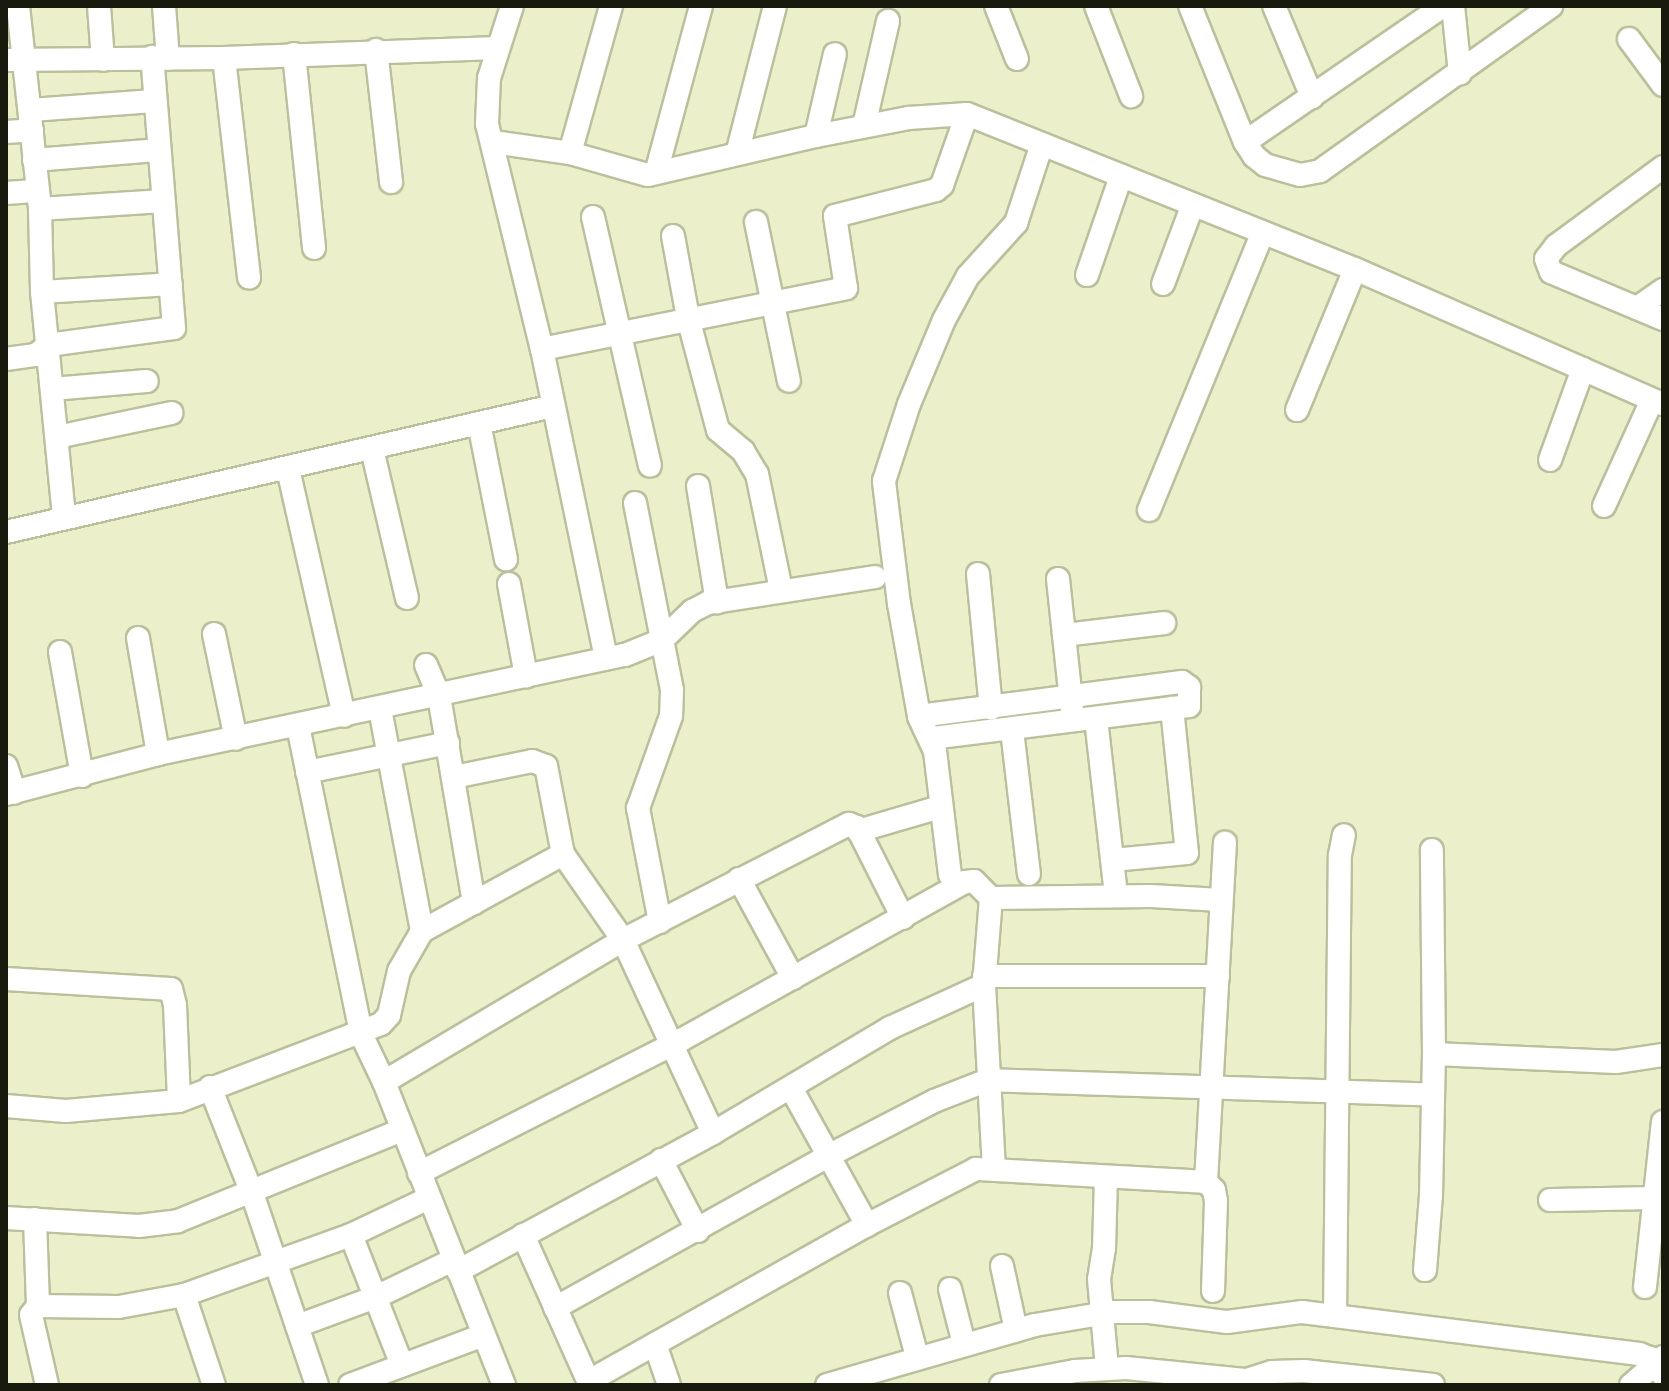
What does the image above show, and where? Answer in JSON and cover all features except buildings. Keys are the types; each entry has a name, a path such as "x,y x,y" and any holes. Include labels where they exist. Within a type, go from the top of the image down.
{"street":[{"path":"18,6 15,60 31,120 39,200 42,292 64,517"},
{"path":"99,6 103,60"},
{"path":"6,359 36,355 48,345 171,330 175,324 154,101 164,6"},
{"path":"512,6 497,48 486,103 487,124 542,349 606,658"},
{"path":"570,153 611,6"},
{"path":"656,173 701,6"},
{"path":"737,154 775,6"},
{"path":"996,6 1017,59"},
{"path":"1096,6 1131,96"},
{"path":"1190,6 1245,142 1265,165 1310,176 1460,74 1542,10"},
{"path":"1274,6 1312,97"},
{"path":"1245,142 1443,6"},
{"path":"1453,6 1460,74"},
{"path":"864,126 888,21"},
{"path":"1629,39 1663,85"},
{"path":"15,60 224,58 376,50 497,48"},
{"path":"376,50 391,182"},
{"path":"294,54 314,248"},
{"path":"816,136 835,54"},
{"path":"224,58 249,278"},
{"path":"6,132 31,120 154,101"},
{"path":"493,142 570,153 648,175 864,126 935,114 967,114 1355,269 1657,402 1604,506"},
{"path":"542,349 846,288 835,216 936,190 942,185 967,114"},
{"path":"950,875 931,738 919,716 897,589 884,481 909,404 944,320 968,276 1016,223 1042,144"},
{"path":"34,160 157,150"},
{"path":"1663,167 1556,246 1546,259 1551,272 1663,319"},
{"path":"1087,275 1121,176"},
{"path":"6,193 39,200 163,201"},
{"path":"1163,284 1193,204"},
{"path":"593,217 650,466"},
{"path":"756,222 789,381"},
{"path":"1149,510 1263,232"},
{"path":"673,236 688,318 718,430 743,451 757,474 781,590"},
{"path":"1297,410 1355,269"},
{"path":"42,292 171,284"},
{"path":"1637,308 1663,290"},
{"path":"1550,460 1583,369"},
{"path":"52,389 147,381"},
{"path":"6,532 553,406"},
{"path":"57,437 172,413"},
{"path":"479,423 506,559"},
{"path":"372,449 407,598"},
{"path":"288,469 344,716"},
{"path":"698,486 717,602"},
{"path":"635,503 672,690 671,716 638,819 660,922"},
{"path":"978,574 991,708"},
{"path":"6,766 10,794 158,754 625,655 662,640 692,611 717,602 875,577"},
{"path":"1058,579 1071,697 1084,720 1113,860 1115,885"},
{"path":"509,584 526,676"},
{"path":"1064,635 1164,623"},
{"path":"214,634 236,739"},
{"path":"138,638 158,754"},
{"path":"60,652 82,776"},
{"path":"426,665 439,696 474,903"},
{"path":"919,716 1187,684 1190,705 931,738"},
{"path":"1113,860 1187,853 1172,708"},
{"path":"380,709 422,931"},
{"path":"298,726 361,1034 384,1082 504,1385"},
{"path":"1012,730 1029,874"},
{"path":"307,772 448,743"},
{"path":"454,777 542,762 563,854 623,940 713,1133"},
{"path":"858,831 940,807"},
{"path":"384,1082 623,940 849,824 858,831 903,918"},
{"path":"1335,1316 1340,855 1344,835"},
{"path":"1206,1182 1225,843"},
{"path":"1425,1270 1434,1054 1432,850"},
{"path":"6,1106 66,1111 179,1101 210,1087 361,1034 381,1024 389,1015 399,971 422,931 563,854"},
{"path":"739,879 793,978"},
{"path":"419,1173 672,1044 965,882 974,881 984,887 991,898 984,980 994,1170"},
{"path":"991,898 1151,896 1221,900"},
{"path":"297,1326 456,1266 523,1235 713,1133 890,1028 984,980 1218,976"},
{"path":"6,979 171,989 175,1005 179,1101"},
{"path":"1434,1054 1616,1062 1663,1055"},
{"path":"555,1308 828,1156 934,1101 988,1080 1433,1095"},
{"path":"210,1087 252,1193 317,1385"},
{"path":"791,1088 867,1225"},
{"path":"1645,1287 1663,1122"},
{"path":"6,1218 139,1226 178,1221 402,1130"},
{"path":"661,1160 698,1231"},
{"path":"523,1235 590,1383 867,1225 976,1169 1206,1182 1214,1190 1216,1201 1213,1291"},
{"path":"1106,1178 1104,1248 1099,1279 1102,1314 1120,1374"},
{"path":"38,1306 119,1307 184,1295 351,1235 429,1198"},
{"path":"1550,1200 1656,1198"},
{"path":"35,1219 38,1306 31,1315 47,1385"},
{"path":"351,1235 402,1365"},
{"path":"1002,1266 1016,1330"},
{"path":"950,1289 964,1344"},
{"path":"900,1293 917,1357"},
{"path":"184,1295 214,1385"},
{"path":"827,1385 1016,1330 1102,1314 1149,1312 1227,1322 1302,1312 1639,1354 1660,1365 1631,1385"},
{"path":"350,1385 484,1335"},
{"path":"655,1344 669,1385"},
{"path":"1001,1385 1120,1374 1209,1381 1247,1380 1272,1372 1304,1371 1433,1385"}]}
